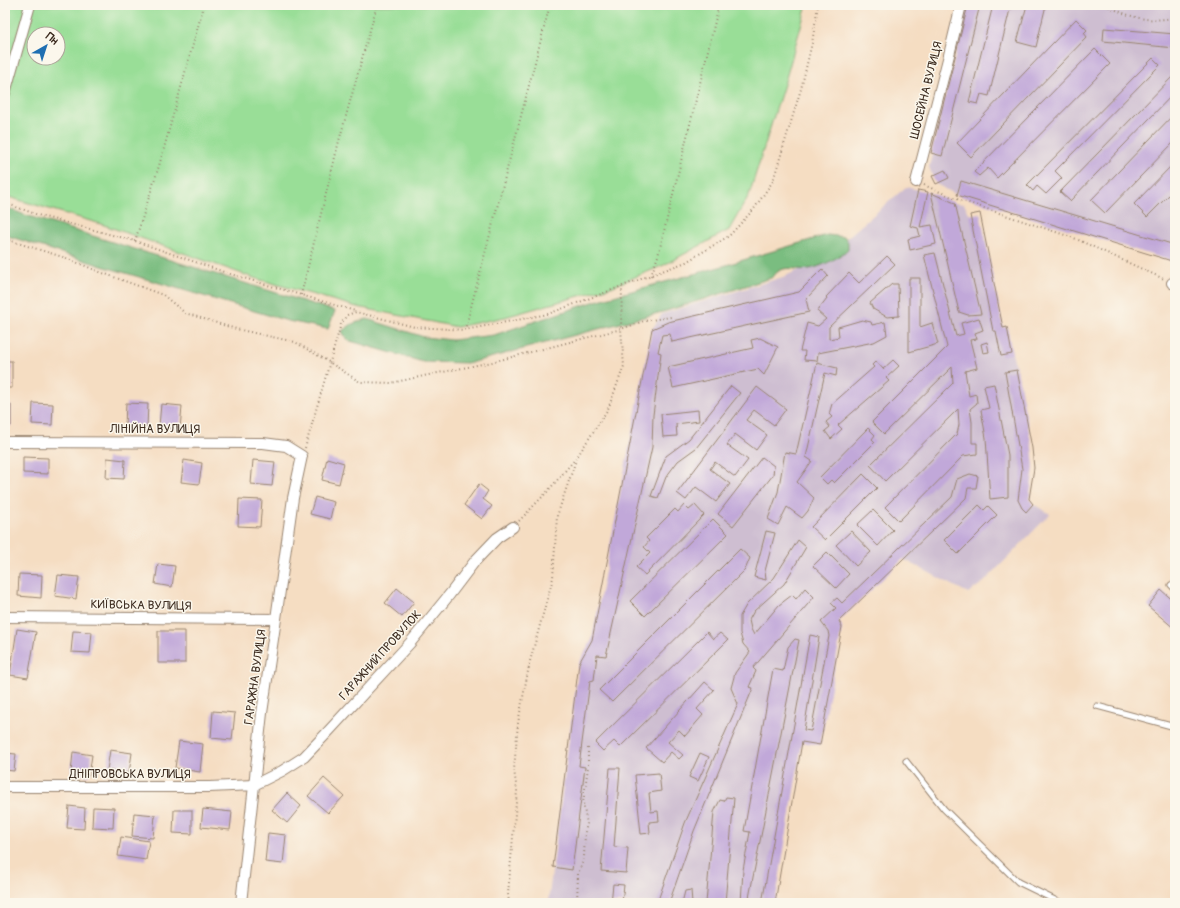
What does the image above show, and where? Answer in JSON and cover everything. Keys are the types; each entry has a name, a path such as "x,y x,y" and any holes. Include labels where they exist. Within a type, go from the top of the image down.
{"street":[{"path":"5,94 30,5"},
{"name":"ШОСЕЙНА ВУЛИЦЯ","path":"916,182 949,55 960,5"},
{"name":"ЛІНІЙНА ВУЛИЦЯ","path":"5,442 263,443 286,446 302,456"},
{"name":"ГАРАЖНА ВУЛИЦЯ","path":"241,903 262,713 293,498 302,456"},
{"name":"ГАРАЖНИЙ ПРОВУЛОК","path":"254,785 282,771 304,757 410,643 475,561 497,538 513,527"},
{"name":"КИЇВСЬКА ВУЛИЦЯ","path":"5,617 276,620"},
{"name":"ДНІПРОВСЬКА ВУЛИЦЯ","path":"5,787 209,787 254,785"}],"lane":[{"path":"1097,706 1175,727"},
{"path":"906,761 944,809 1018,882 1061,903"}],"path":[{"path":"135,241 159,166 204,5"},
{"path":"302,295 339,141 377,5"},
{"path":"465,330 550,5"},
{"path":"651,276 658,256 719,5"},
{"path":"5,203 41,216 135,241 227,273 356,312 415,327 465,330 548,314 686,262 729,236 754,208 773,181 801,89 812,43 818,5"},
{"path":"1105,5 1141,19 1158,20 1175,18"},
{"path":"916,182 954,198 1074,238 1174,284"},
{"path":"5,239 66,258 163,296 185,313 236,329 295,342 360,382 391,383 492,362 644,321 671,317"},
{"path":"513,527 548,492 577,457 608,409 624,366 621,328 622,287"},
{"path":"302,456 341,324 347,316 356,312"},
{"path":"509,903 508,894 517,791 514,770 518,723 530,661 553,578 556,516 577,457"},
{"path":"577,903 578,874 584,858 585,832 587,824 583,803 588,767 588,746"}],"shaded area":[{"path":"968,5 1175,5 1175,262 957,195 936,184 929,167"},
{"path":"906,187 928,192 955,203 964,204 970,215 980,213 1003,328 1007,327 1032,448 1034,468 1029,499 1033,504 1050,514 984,582 968,593 903,559 839,621 842,627 820,745 802,742 775,903 548,903 579,663 592,640 652,329 662,314 783,277 820,261"}],"green space":[{"path":"5,5 807,5 786,78 749,195 729,230 664,265 611,287 505,317 457,327 357,307 254,278 104,225 5,196"},
{"path":"5,207 25,215 335,311 328,329 288,321 102,266 5,235"},
{"path":"827,235 845,237 848,242 848,249 830,262 814,268 784,269 778,271 771,278 666,311 470,363 423,362 347,340 342,331 352,324 367,319 424,337 452,340 494,335 599,300 723,266"}],"building":[{"path":"968,5 980,5 942,156 931,153"},
{"path":"993,5 1011,5 989,96 981,94 978,104 969,102"},
{"path":"1027,5 1046,5 1036,47 1017,42"},
{"path":"1076,19 1087,30 1084,33 1087,37 971,157 957,143"},
{"path":"1104,28 1175,34 1175,48 1103,41"},
{"path":"1095,49 1110,64 997,178 988,168 979,176 974,172"},
{"path":"1153,58 1160,65 1055,171 1062,178 1046,194 1037,186 1033,191 1027,185"},
{"path":"1175,74 1175,92 1070,201 1060,192"},
{"path":"1175,113 1175,141 1105,213 1091,200"},
{"path":"1175,162 1175,189 1147,217 1134,204"},
{"path":"945,170 949,178 936,184 932,176"},
{"path":"961,181 1175,245 1175,262 957,195"},
{"path":"918,190 928,192 920,227 932,225 936,244 910,250 908,239 920,236 918,228 910,226"},
{"path":"931,193 955,203 981,314 968,315 959,312"},
{"path":"980,213 1003,328 1007,327 1012,354 1001,356 996,331 993,331 970,215"},
{"path":"935,253 956,336 964,334 961,323 979,318 983,330 975,333 977,339 970,340 977,368 965,371 969,396 976,394 977,403 970,409 972,422 972,443 977,443 977,454 963,456 899,521 885,507 957,434 959,425 958,409 885,481 870,465 953,383 952,367 884,434 872,422 947,347 924,255"},
{"path":"887,256 895,264 829,327 829,339 839,337 838,327 862,320 871,322 872,325 885,322 887,335 874,342 818,353 817,361 804,360 805,351 800,351 807,323 818,326 826,319 817,311 827,298 826,297 849,273 859,283"},
{"path":"822,269 828,276 806,299 809,312 672,342 670,334 662,335 658,352 661,353 653,415 652,447 606,656 597,655 594,680 590,681 579,766 585,767 572,870 553,867 579,663 592,640 652,329 668,322 799,292"},
{"path":"909,278 920,278 920,327 932,323 938,344 909,352"},
{"path":"892,284 898,284 899,316 887,317 873,309 870,303"},
{"path":"760,338 778,347 764,375 758,369 673,388 668,367 753,348 751,340"},
{"path":"987,342 989,352 983,353 981,344"},
{"path":"893,360 899,366 886,378 889,381 838,425 842,429 831,439 825,431 830,427 826,422 832,417 829,414 832,404 874,367 872,365 876,361 883,369"},
{"path":"5,361 12,361 12,388 5,388"},
{"path":"817,363 837,368 836,376 825,373 806,457 812,461 797,482 814,498 808,511 802,518 787,507 778,525 768,519 778,492 785,452 796,454"},
{"path":"1017,370 1032,448 1034,468 1029,499 1033,504 1026,512 1018,500 1022,469 1005,372"},
{"path":"994,384 1008,455 1008,497 990,499 986,438 981,410 989,408 984,386"},
{"path":"731,386 740,393 696,448 678,461 666,477 658,498 651,496 666,456 689,439"},
{"path":"757,387 786,409 774,425 754,410 746,420 767,435 756,450 735,434 727,445 748,460 735,477 715,462 710,469 730,484 716,502 696,487 686,500 677,493"},
{"path":"33,403 53,404 52,425 32,424"},
{"path":"126,403 148,404 147,427 125,426"},
{"path":"161,404 182,406 180,429 159,426"},
{"path":"5,405 11,405 11,426 5,426"},
{"path":"698,410 699,421 676,424 677,436 663,437 661,414"},
{"path":"868,428 875,435 872,439 875,442 834,483 831,480 827,484 820,477"},
{"path":"23,457 48,458 48,474 23,473"},
{"path":"762,457 774,466 773,475 733,526 718,514"},
{"path":"107,458 125,460 124,479 106,478"},
{"path":"327,458 344,463 339,484 322,480"},
{"path":"184,460 202,463 199,484 181,482"},
{"path":"253,460 275,462 272,486 251,484"},
{"path":"863,474 877,488 825,540 811,527"},
{"path":"970,474 978,476 976,488 968,488 966,498 839,621 842,627 820,745 802,742 775,903 762,903 810,635 819,637 804,730 811,731 829,636 828,631 821,622 836,608 831,603 837,598 842,603 952,497 957,479"},
{"path":"479,484 488,491 483,499 492,506 482,519 464,505"},
{"path":"315,497 334,502 330,519 310,514"},
{"path":"239,499 262,500 260,527 238,526"},
{"path":"684,505 689,510 695,505 704,515 645,575 636,567 650,553 644,547 649,541 646,538 675,509 678,512"},
{"path":"979,505 984,510 988,506 997,515 958,554 944,540"},
{"path":"873,510 893,530 878,546 857,525"},
{"path":"713,519 728,534 645,616 630,601"},
{"path":"766,531 775,533 765,571 766,580 754,577"},
{"path":"851,531 871,552 856,566 836,545"},
{"path":"798,540 806,547 784,584 754,611 749,620 754,635 779,605 792,595 796,599 805,588 814,597 753,668 756,671 749,687 753,688 694,831 669,903 657,903 685,823 738,704 731,688 735,673 750,652 743,644 740,633 740,616 747,604 774,578"},
{"path":"740,549 750,558 745,570 612,702 599,690"},
{"path":"827,552 849,574 836,588 813,566"},
{"path":"158,564 175,566 172,587 155,584"},
{"path":"19,574 42,575 41,598 18,596"},
{"path":"58,575 79,577 76,599 55,596"},
{"path":"397,588 414,602 402,617 385,603"},
{"path":"1161,590 1175,602 1175,629 1148,606"},
{"path":"17,629 36,632 28,678 10,675"},
{"path":"73,631 92,632 90,653 71,652"},
{"path":"158,631 185,631 185,663 158,663"},
{"path":"707,632 713,639 720,633 728,640 620,747 614,741 603,751 595,743"},
{"path":"795,639 799,640 748,903 741,903 743,870 750,832 744,831 773,669 783,671 788,647"},
{"path":"705,682 714,690 697,709 703,715 685,736 679,730 668,742 683,755 679,759 671,752 662,762 646,748"},
{"path":"213,711 235,713 232,740 211,738"},
{"path":"179,741 203,744 200,772 175,768"},
{"path":"110,750 132,753 129,773 107,770"},
{"path":"73,752 92,755 89,776 71,773"},
{"path":"5,753 16,754 14,771 5,770"},
{"path":"700,753 709,757 698,781 689,777"},
{"path":"610,768 620,768 614,847 628,848 626,873 601,871"},
{"path":"659,773 661,791 649,793 651,812 658,811 659,821 649,822 650,833 641,834 635,775"},
{"path":"324,778 344,796 328,813 308,796"},
{"path":"287,793 301,806 287,823 272,810"},
{"path":"726,797 734,798 725,903 706,903 714,812 720,800 724,801"},
{"path":"69,806 85,808 84,829 67,828"},
{"path":"93,807 114,808 113,828 92,827"},
{"path":"203,809 232,812 230,830 201,827"},
{"path":"174,810 192,810 192,834 173,833"},
{"path":"134,813 155,815 153,838 132,836"},
{"path":"268,833 286,835 283,864 265,862"},
{"path":"121,837 149,841 146,860 118,856"},
{"path":"613,884 624,885 622,903 611,903"},
{"path":"691,890 692,903 682,903 685,891"}]}
